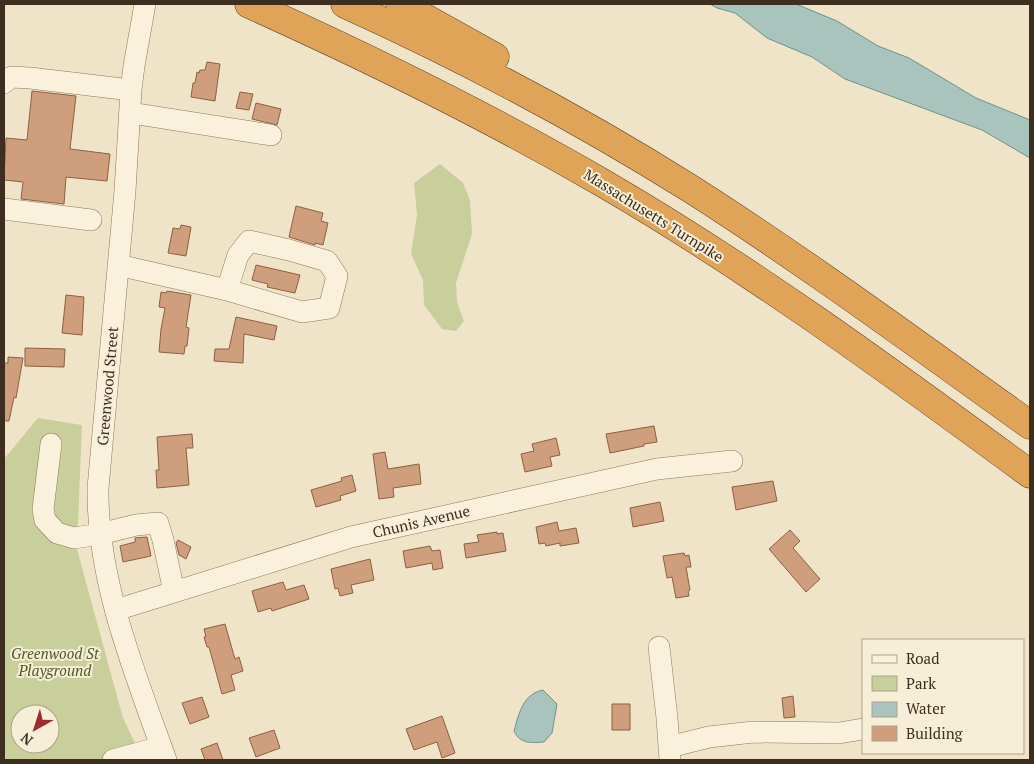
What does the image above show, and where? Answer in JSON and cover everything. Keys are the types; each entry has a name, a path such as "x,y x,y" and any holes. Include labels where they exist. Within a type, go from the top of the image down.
{"highway":[{"name":"Massachusetts Turnpike","path":"249,4 371,60 471,109 602,182 789,300 897,376 1030,474"},
{"path":"345,4 446,52 524,93 689,188"},
{"path":"400,4 547,86 689,188 820,275 1030,425"}],"street":[{"name":"Greenwood Street","path":"145,7 131,90 131,113 98,488 100,534 116,610 132,667 163,754"},
{"path":"4,83 11,78 30,78 131,90"},
{"path":"131,113 271,135"},
{"path":"4,209 92,220"},
{"path":"118,265 227,290 302,312 329,308 337,276 327,262 289,250 249,241 238,255 227,290"},
{"path":"50,444 43,509 45,520 57,533 74,538 136,525 158,523 174,592"},
{"name":"Chunis Avenue","path":"116,610 351,537 657,469 732,461"},
{"path":"659,647 669,754 709,738 753,732 839,732 862,729"},
{"path":"113,760 163,754"}],"green space":[{"path":"440,164 463,183 470,200 472,234 456,283 457,302 464,321 456,331 442,329 424,305 423,280 411,254 417,215 414,183"},
{"name":"Greenwood St Playground","path":"38,418 82,425 77,549 123,718 143,760 4,760 4,459"}],"water":[{"path":"710,4 796,4 837,21 878,46 909,58 976,98 1030,120 1030,158 982,130 845,79 812,57 767,38 735,13"},
{"path":"543,690 557,704 552,733 544,742 523,740 514,731 520,711 526,700 536,692"}],"building":[{"path":"207,62 220,64 215,101 191,97 197,72 205,70"},
{"path":"32,91 76,96 70,149 110,154 107,181 66,177 64,204 21,199 23,182 4,180 6,138 27,140"},
{"path":"240,92 253,94 249,110 236,108"},
{"path":"256,103 281,109 277,125 252,119"},
{"path":"296,206 323,213 321,221 328,223 323,245 315,243 315,245 289,237"},
{"path":"181,225 191,227 186,256 168,253 173,228 180,229"},
{"path":"256,265 300,275 295,293 267,287 268,284 252,280"},
{"path":"167,291 191,295 186,327 189,328 187,346 185,346 184,354 159,352 165,308 159,307 161,292 166,293"},
{"path":"66,295 84,297 82,335 62,333"},
{"path":"236,317 277,326 274,340 244,334 243,363 214,361 215,349 229,349"},
{"path":"25,348 65,349 64,367 25,366"},
{"path":"8,357 23,358 16,398 14,397 9,421 4,421 4,363 8,363"},
{"path":"654,426 657,442 610,453 606,434"},
{"path":"192,434 193,448 186,448 189,485 157,488 156,470 159,470 157,437"},
{"path":"556,438 560,455 550,457 552,466 525,472 521,454 534,451 532,444"},
{"path":"385,452 388,469 419,464 421,484 393,488 394,497 379,499 373,454"},
{"path":"352,475 356,491 340,496 341,500 316,507 311,490 342,481 341,478"},
{"path":"773,481 777,501 736,510 732,487"},
{"path":"660,502 664,521 633,527 630,508"},
{"path":"557,522 559,531 576,528 579,543 560,546 560,543 546,546 545,543 539,544 536,527"},
{"path":"790,530 800,541 793,548 820,579 806,592 769,549"},
{"path":"497,532 497,534 503,533 506,551 466,558 464,544 479,542 477,535"},
{"path":"147,537 151,556 123,562 120,546 135,542 135,538"},
{"path":"178,540 191,547 186,559 179,555 176,543"},
{"path":"430,546 432,551 440,550 443,568 433,570 432,563 406,568 403,551"},
{"path":"684,553 685,556 689,555 691,567 686,567 690,590 688,591 689,596 676,598 672,577 667,578 663,556"},
{"path":"370,559 374,580 351,585 353,593 340,596 338,588 335,589 331,569"},
{"path":"283,582 286,590 304,585 309,599 272,611 271,608 258,612 252,591"},
{"path":"225,624 235,659 239,657 243,671 231,675 235,690 222,694 209,647 207,647 204,637 206,637 204,629"},
{"path":"793,696 795,717 784,718 782,698"},
{"path":"202,697 209,717 190,724 182,703"},
{"path":"612,704 630,704 630,730 612,730"},
{"path":"442,716 455,753 442,758 437,742 414,750 406,729"},
{"path":"274,730 280,748 256,757 249,738"},
{"path":"217,743 223,760 205,760 201,749"}]}
